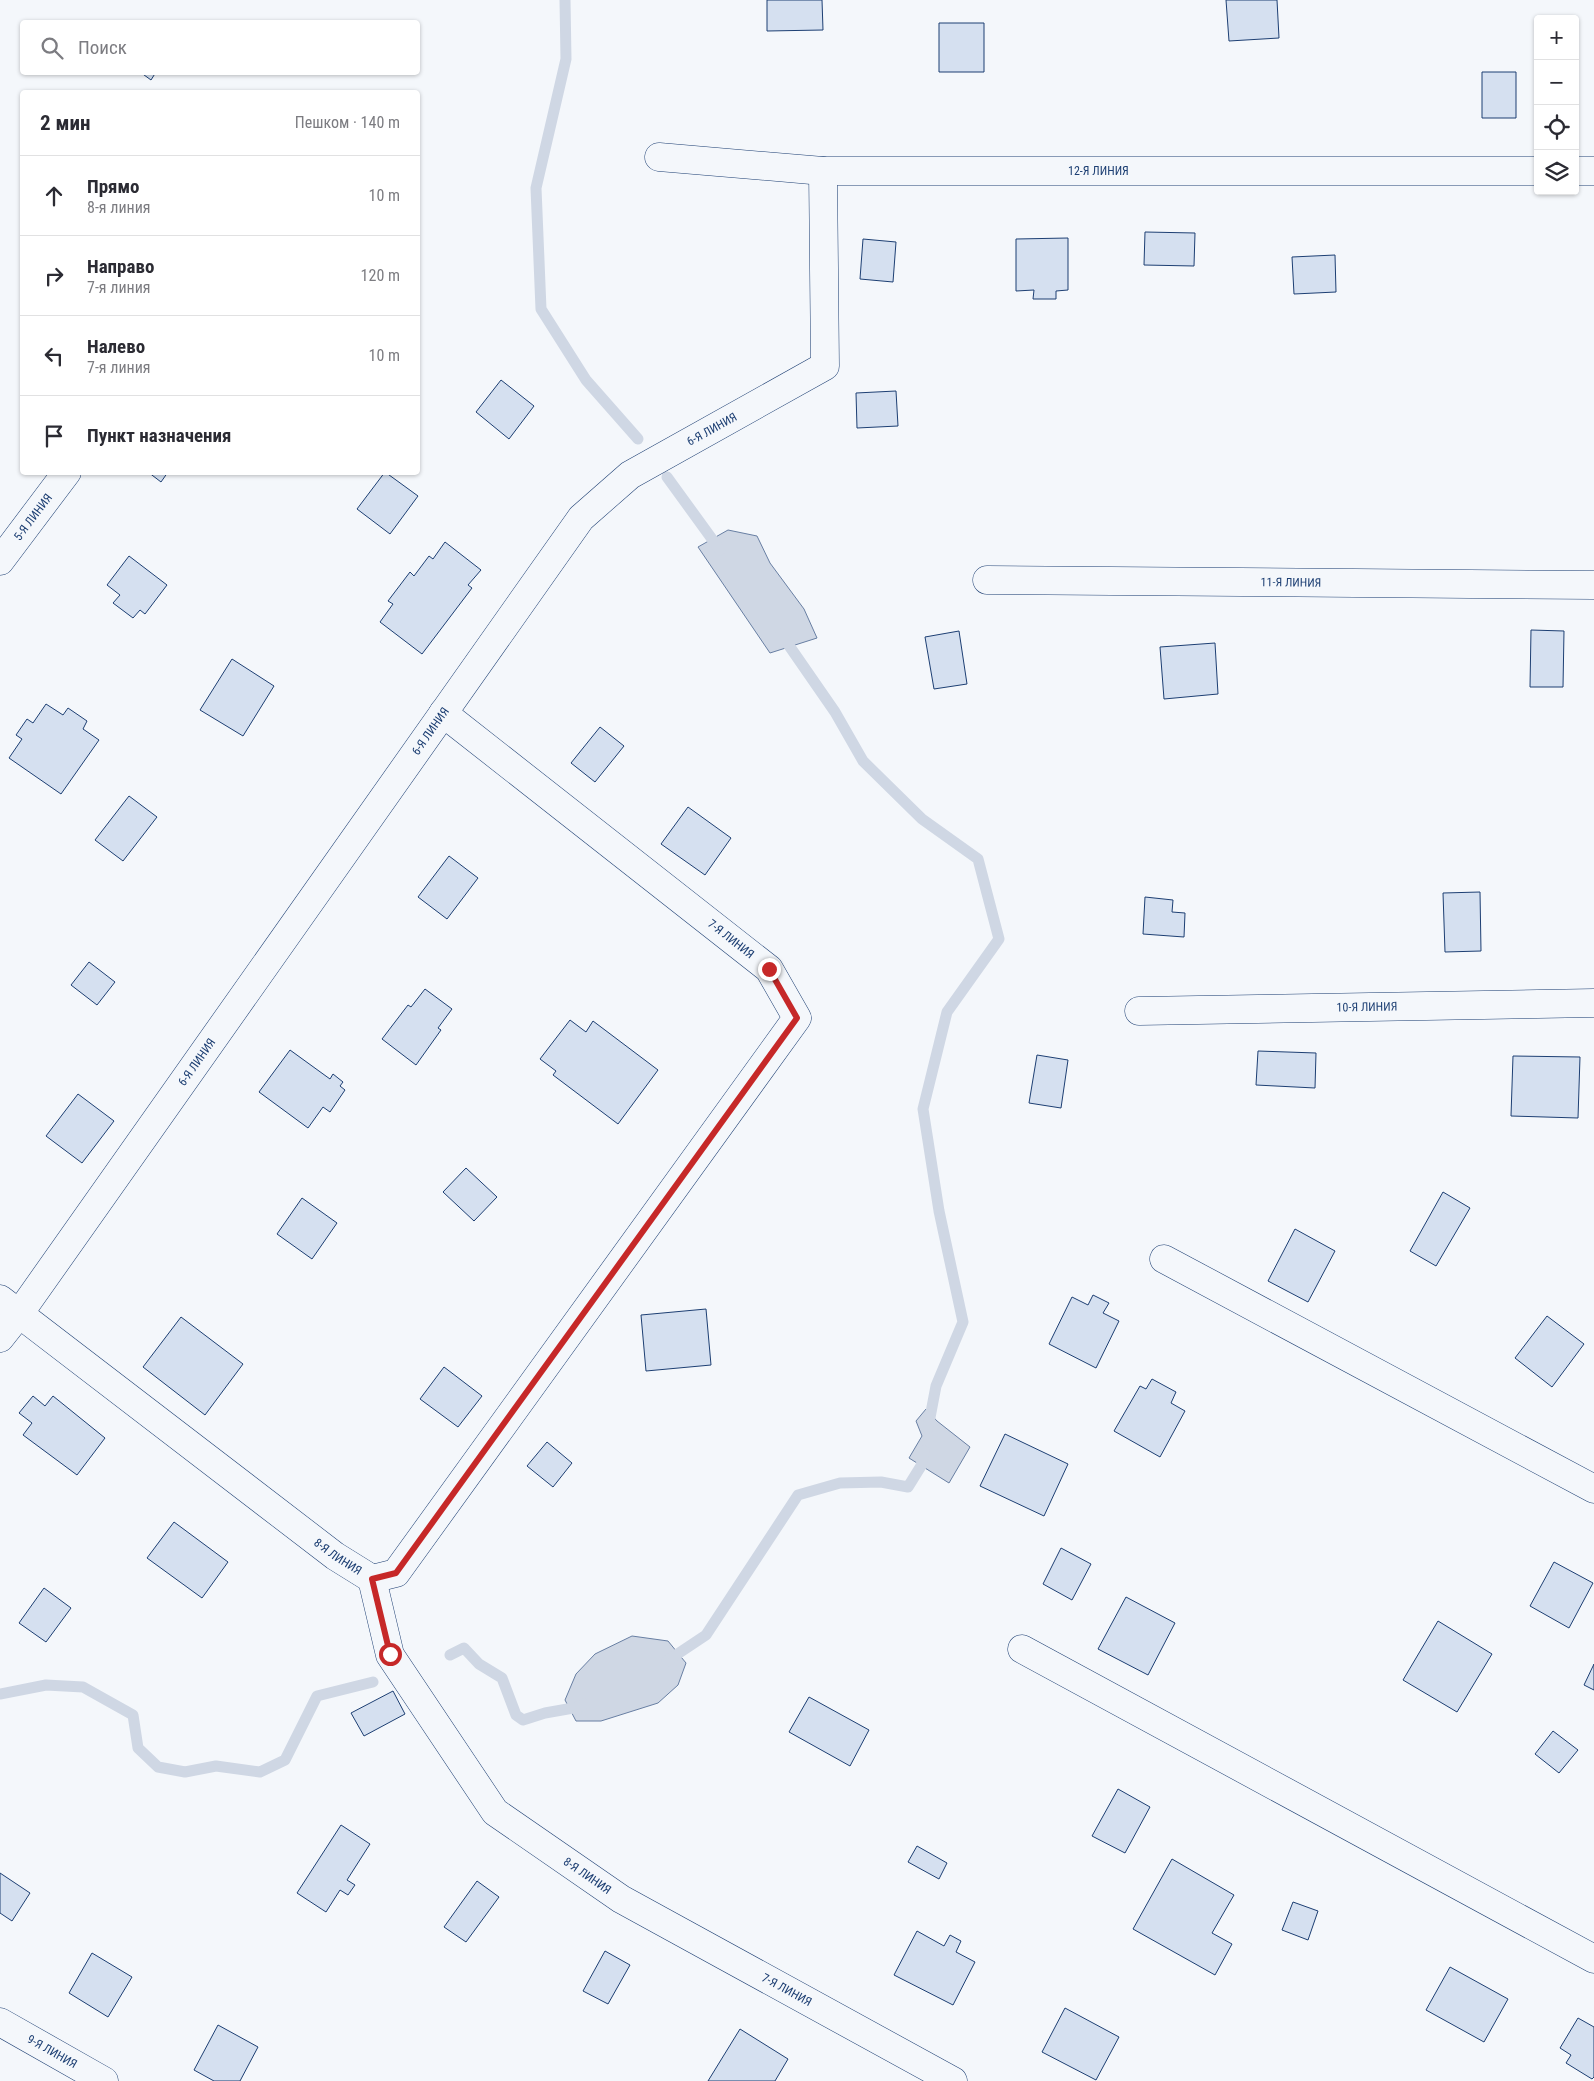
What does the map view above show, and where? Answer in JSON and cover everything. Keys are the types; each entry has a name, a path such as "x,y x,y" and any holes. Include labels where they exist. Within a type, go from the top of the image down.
{"street":[{"name":"12-Я ЛИНИЯ","path":"659,157 823,171 1534,171"},
{"name":"6-Я ЛИНИЯ","path":"0,1338 10,1306 443,713 581,518 630,475 824,366 823,171"},
{"path":"1579,171 1594,171"},
{"name":"5-Я ЛИНИЯ","path":"0,561 65,475"},
{"name":"11-Я ЛИНИЯ","path":"987,580 1594,586"},
{"name":"7-Я ЛИНИЯ","path":"372,1579 396,1573 797,1018 769,969 443,713"},
{"name":"10-Я ЛИНИЯ","path":"1139,1011 1594,1002"},
{"path":"1164,1259 1594,1489"},
{"name":"8-Я ЛИНИЯ","path":"10,1306 335,1556 372,1579 390,1654 495,1812 621,1899"},
{"path":"1022,1649 1594,1959"},
{"name":"7-Я ЛИНИЯ","path":"621,1899 953,2081"},
{"name":"9-Я ЛИНИЯ","path":"0,2022 104,2081"}],"shaded area":[{"path":"728,530 757,536 770,563 804,609 817,638 770,653 698,547"},
{"path":"926,1409 937,1421 970,1447 949,1483 909,1458 922,1436 916,1421"},
{"path":"632,1636 668,1641 686,1663 678,1685 658,1703 601,1721 576,1721 565,1700 576,1674 595,1654"}],"building":[{"path":"767,0 822,0 823,30 767,31"},
{"path":"1226,0 1277,0 1279,38 1229,41"},
{"path":"939,23 984,23 984,72 939,72"},
{"path":"1482,72 1516,72 1516,118 1482,118"},
{"path":"144,75 154,75 151,80"},
{"path":"1145,232 1195,233 1194,266 1144,265"},
{"path":"1068,238 1068,290 1056,291 1056,299 1033,299 1034,290 1016,291 1016,239"},
{"path":"863,239 896,242 893,282 860,279"},
{"path":"1335,255 1336,292 1294,294 1292,257"},
{"path":"501,380 534,406 509,439 476,412"},
{"path":"896,391 898,426 857,428 856,393"},
{"path":"152,475 166,475 161,482"},
{"path":"383,475 389,475 418,496 390,534 357,509"},
{"path":"445,542 481,570 468,585 472,588 422,654 380,622 393,604 388,601 410,572 414,576 429,556 433,559"},
{"path":"129,556 167,585 145,614 140,610 133,618 113,603 120,595 107,585"},
{"path":"1531,630 1564,631 1563,687 1530,687"},
{"path":"959,631 967,684 934,689 925,637"},
{"path":"1215,643 1218,694 1164,699 1160,647"},
{"path":"232,659 274,686 243,736 200,710"},
{"path":"46,704 63,715 68,708 87,721 83,729 99,740 61,794 9,758 22,739 16,735 27,719 33,723"},
{"path":"600,727 624,746 595,782 571,763"},
{"path":"129,796 157,817 123,861 95,840"},
{"path":"688,807 731,838 705,875 661,844"},
{"path":"449,856 478,878 447,919 418,897"},
{"path":"1480,892 1481,951 1445,952 1443,893"},
{"path":"1145,897 1173,900 1172,912 1185,913 1184,937 1143,934"},
{"path":"89,962 115,982 97,1005 71,985"},
{"path":"425,989 452,1009 438,1028 441,1030 416,1065 382,1039 408,1005 411,1007"},
{"path":"570,1020 586,1032 593,1021 658,1070 618,1124 553,1075 556,1071 540,1059"},
{"path":"290,1050 330,1079 333,1074 343,1082 340,1086 345,1090 330,1112 323,1107 308,1128 259,1092"},
{"path":"1258,1051 1316,1053 1315,1088 1256,1085"},
{"path":"1037,1055 1068,1060 1061,1108 1029,1103"},
{"path":"1513,1056 1580,1057 1578,1118 1511,1116"},
{"path":"78,1094 114,1121 82,1163 46,1136"},
{"path":"466,1168 497,1197 474,1221 443,1192"},
{"path":"1443,1192 1470,1208 1436,1266 1410,1251"},
{"path":"302,1198 337,1223 312,1259 277,1234"},
{"path":"1295,1229 1335,1251 1308,1302 1268,1281"},
{"path":"1093,1295 1109,1303 1103,1313 1119,1321 1096,1368 1049,1344 1072,1297 1088,1305"},
{"path":"706,1309 711,1365 646,1371 641,1315"},
{"path":"1547,1316 1584,1344 1552,1387 1515,1358"},
{"path":"181,1317 243,1364 205,1415 143,1367"},
{"path":"444,1367 482,1396 458,1427 420,1399"},
{"path":"1152,1379 1176,1392 1171,1403 1185,1411 1160,1457 1114,1431 1140,1386 1146,1389"},
{"path":"33,1396 45,1406 53,1396 105,1438 77,1475 23,1435 32,1423 19,1413"},
{"path":"1005,1434 1068,1464 1044,1516 980,1486"},
{"path":"547,1442 572,1463 553,1487 527,1466"},
{"path":"174,1522 228,1562 202,1598 147,1558"},
{"path":"1061,1548 1091,1564 1072,1600 1043,1584"},
{"path":"1554,1562 1593,1583 1569,1628 1530,1606"},
{"path":"44,1588 71,1608 46,1642 19,1623"},
{"path":"1126,1597 1175,1623 1148,1675 1098,1649"},
{"path":"1438,1621 1492,1654 1457,1712 1403,1680"},
{"path":"1594,1664 1594,1690 1584,1685"},
{"path":"393,1691 405,1714 364,1736 351,1713"},
{"path":"809,1697 869,1730 850,1766 789,1732"},
{"path":"1553,1731 1578,1750 1559,1773 1535,1754"},
{"path":"1118,1789 1150,1807 1125,1853 1092,1836"},
{"path":"341,1825 370,1844 347,1880 355,1885 348,1895 340,1890 326,1912 297,1893"},
{"path":"917,1846 947,1863 939,1879 908,1862"},
{"path":"1172,1859 1234,1895 1212,1933 1232,1944 1215,1975 1133,1929"},
{"path":"0,1873 30,1893 12,1921 0,1913"},
{"path":"477,1881 499,1897 466,1942 444,1927"},
{"path":"1293,1902 1318,1911 1308,1940 1282,1930"},
{"path":"917,1931 944,1946 950,1935 961,1941 956,1952 975,1962 953,2005 894,1975"},
{"path":"605,1951 630,1965 608,2004 583,1991"},
{"path":"92,1953 132,1977 108,2017 69,1993"},
{"path":"1450,1967 1508,1999 1484,2042 1426,2010"},
{"path":"1065,2008 1119,2037 1096,2080 1042,2052"},
{"path":"1578,2018 1594,2027 1594,2077 1592,2079 1566,2063 1571,2055 1560,2048"},
{"path":"218,2025 258,2047 240,2081 214,2081 194,2070"},
{"path":"740,2029 788,2059 775,2081 708,2081"}],"waterway":[{"path":"565,0 566,59 536,188 541,309 586,380 638,439"},
{"path":"667,477 720,550"},
{"path":"781,634 835,712 863,761 922,819 978,859 999,939 947,1012 923,1109 939,1211 963,1322 936,1386 928,1428"},
{"path":"667,1661 706,1635 798,1495 840,1483 881,1482 908,1487 921,1466 924,1451"},
{"path":"450,1655 464,1648 479,1664 502,1678 516,1715 523,1720 545,1713 579,1707 584,1704"},
{"path":"0,1694 46,1685 83,1687 133,1715 138,1748 158,1767 185,1772 216,1766 260,1772 285,1760 317,1696 373,1682"}],"route":[{"path":"390,1654 372,1579 396,1573 797,1018 769,969"}]}
